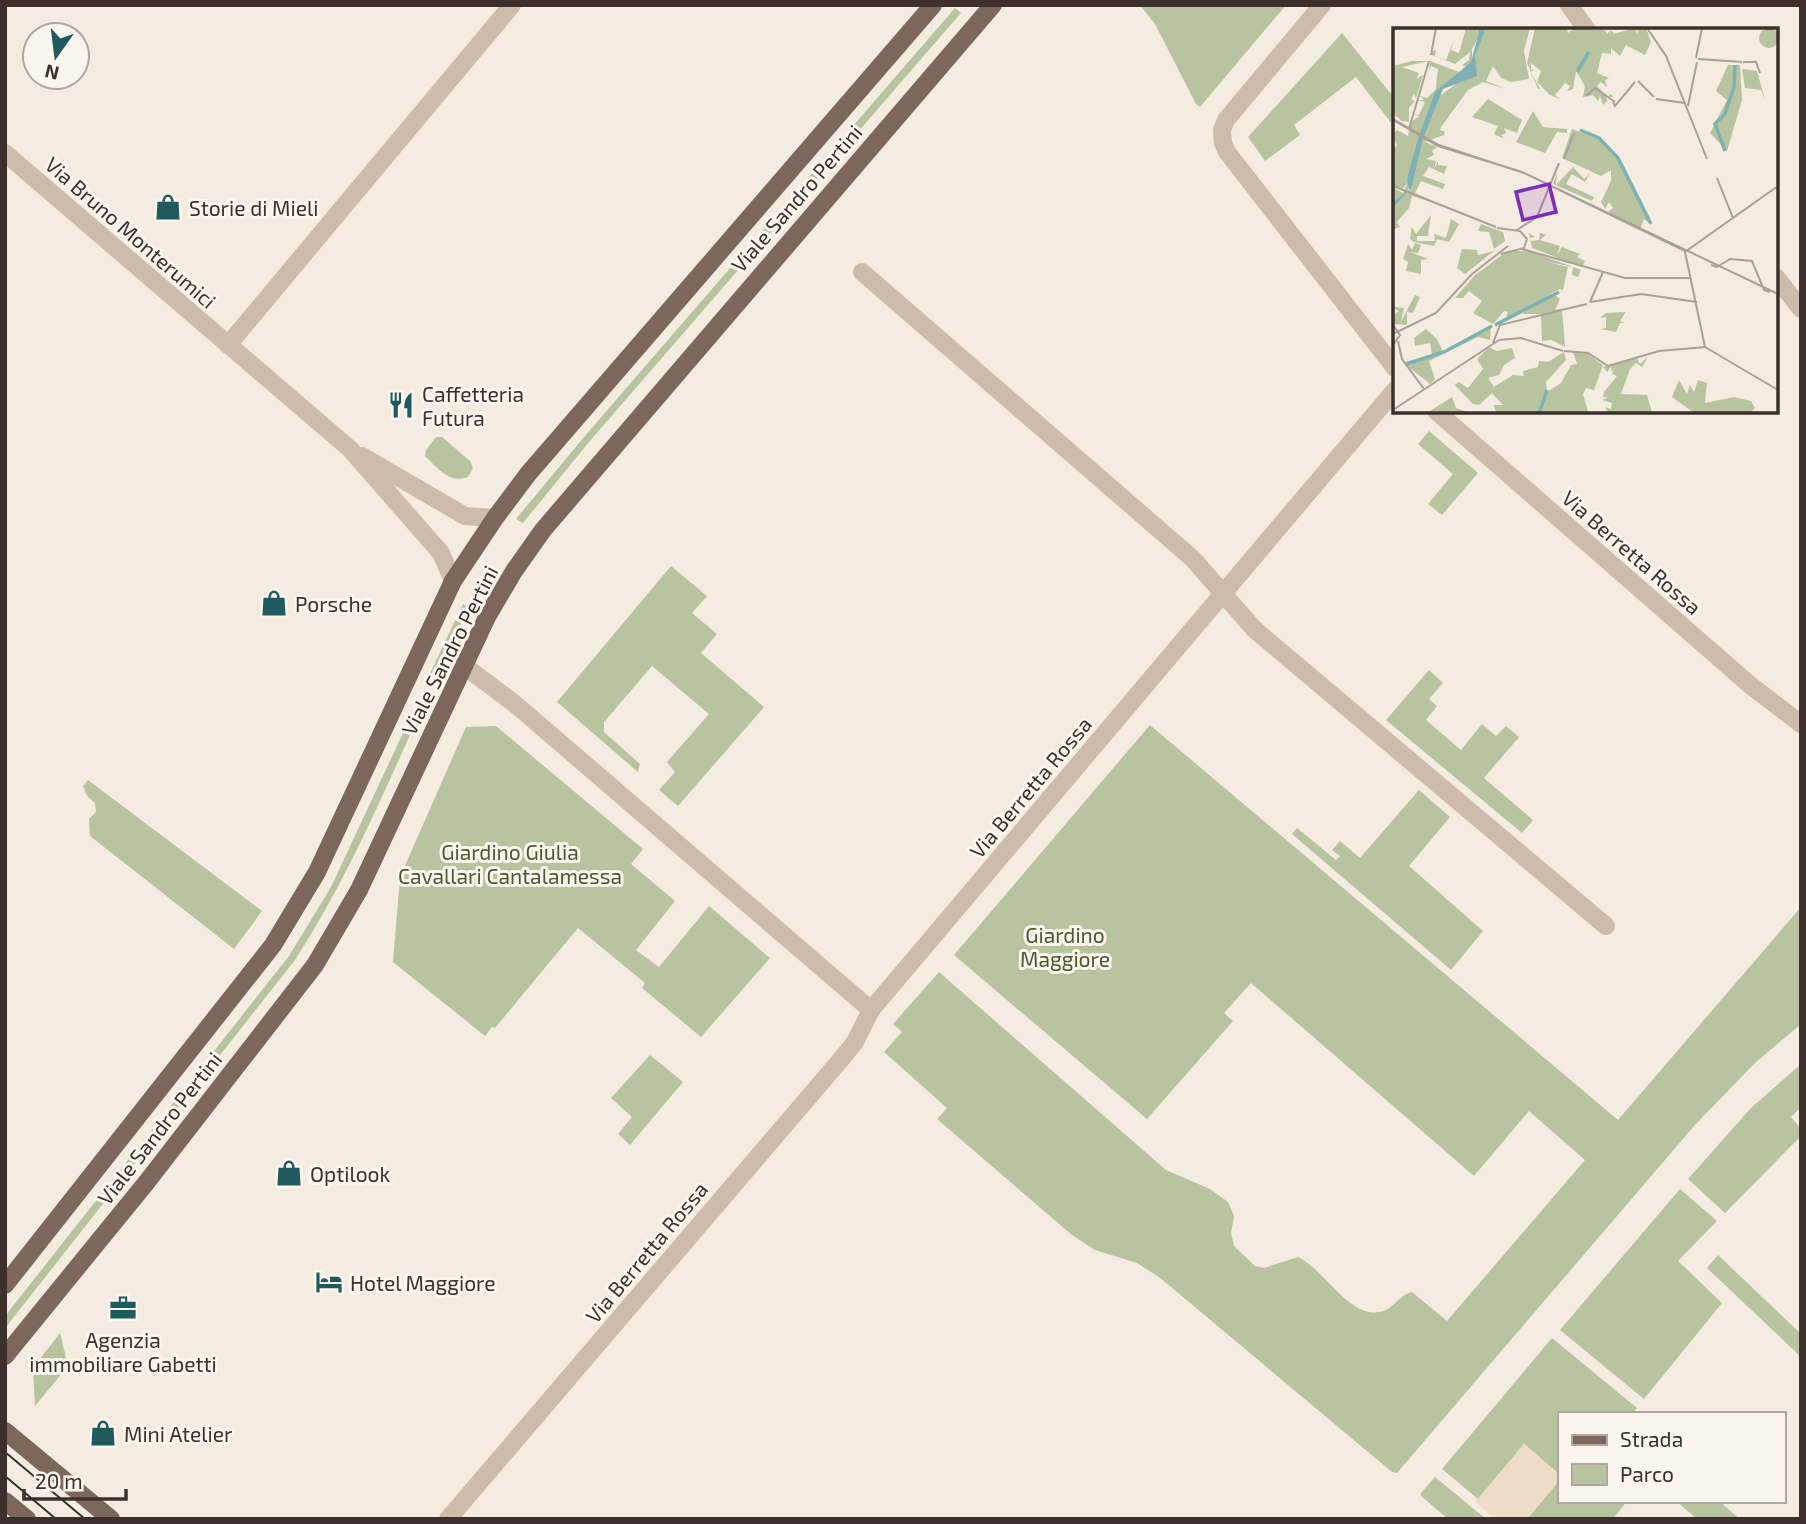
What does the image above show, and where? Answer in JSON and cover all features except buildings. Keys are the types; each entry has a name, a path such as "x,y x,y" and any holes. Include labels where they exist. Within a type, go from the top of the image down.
{"main road":[{"name":"Viale Sandro Pertini","path":"5,1285 245,984 280,936 317,872 453,581 495,518 537,463 933,5"},
{"name":"Viale Sandro Pertini","path":"5,1356 146,1183 315,965 359,890 498,596 562,505 993,5"},
{"path":"5,1431 111,1519"},
{"path":"5,1501 27,1519"}],"street":[{"path":"228,345 512,5"},
{"path":"1322,5 1234,108 1222,130 1223,143 1227,152 1393,365"},
{"path":"1569,5 1586,28"},
{"name":"Via Bruno Monterumici","path":"5,153 350,449 440,553 453,581"},
{"path":"862,272 1193,559 1254,629 1606,926"},
{"path":"1778,280 1801,309"},
{"name":"Via Berretta Rossa","path":"448,1519 843,1057 855,1042 871,1010 1393,392"},
{"name":"Via Berretta Rossa","path":"1438,413 1750,685 1801,724"},
{"name":"Via Bruno Monterumici","path":"350,449 465,516 495,518"},
{"path":"463,666 536,722 871,1010"}],"green space":[{"path":"1140,5 1286,5 1200,107 1155,24"},
{"path":"955,8 961,13 589,442 523,523 516,519 584,437"},
{"path":"1342,33 1393,97 1393,125 1356,77 1294,125 1300,135 1265,161 1248,137"},
{"path":"1429,431 1478,473 1442,515 1428,504 1453,474 1418,444"},
{"path":"436,437 442,437 470,461 473,468 468,477 449,477 425,456 426,450"},
{"path":"671,566 707,596 692,613 717,634 701,653 764,707 678,806 659,790 675,772 667,762 709,714 652,666 604,722 604,732 640,764 638,772 557,702"},
{"path":"463,604 469,608 430,688 424,686"},
{"path":"1429,670 1443,683 1429,699 1437,706 1426,720 1461,750 1482,724 1496,736 1506,726 1519,737 1484,778 1533,820 1522,833 1386,720"},
{"name":"Giardino Maggiore","path":"1150,725 1618,1120 1801,907 1801,1024 1755,1063 1694,1126 1397,1473 1392,1472 1159,1277 1137,1263 1095,1250 1072,1235 937,1119 947,1108 884,1052 902,1032 893,1024 939,972 1166,1170 1210,1189 1228,1202 1234,1216 1231,1233 1234,1246 1255,1266 1264,1268 1298,1257 1347,1300 1368,1312 1384,1311 1412,1292 1447,1321 1585,1160 1529,1111 1474,1176 1251,983 1224,1013 1233,1021 1147,1119 954,955"},
{"name":"Giardino Giulia Cavallari Cantalamessa","path":"496,726 643,849 631,864 675,901 636,950 659,967 709,906 770,958 701,1037 642,988 645,983 578,928 495,1028 492,1027 485,1036 393,962 400,877 466,727"},
{"path":"403,733 410,735 370,822 327,906 295,960 6,1327 5,1316 289,956 331,887"},
{"path":"88,780 262,911 234,949 90,836 89,819 96,812 95,803 87,796 83,786"},
{"path":"1419,790 1450,817 1409,866 1483,931 1451,970 1292,834 1297,828 1336,860 1340,856 1332,850 1340,841 1360,858"},
{"path":"650,1055 683,1082 630,1145 618,1134 632,1117 611,1098"},
{"path":"1801,1064 1801,1107 1791,1117 1801,1129 1801,1136 1725,1213 1688,1179 1751,1108"},
{"path":"1680,1189 1717,1221 1678,1261 1722,1303 1644,1399 1560,1330"},
{"path":"1718,1255 1801,1334 1801,1357 1707,1268"},
{"path":"60,1333 68,1366 35,1406 33,1368"},
{"path":"1552,1338 1637,1408 1634,1412 1558,1412 1558,1473 1524,1444 1478,1499 1442,1469"},
{"path":"1435,1477 1486,1519 1448,1519 1421,1496"},
{"path":"1558,1482 1558,1503 1625,1503 1613,1519 1527,1519"},
{"path":"1678,1503 1721,1503 1740,1519 1697,1519"}],"shaded area":[{"path":"1524,1444 1558,1473 1558,1482 1527,1519 1495,1519 1475,1502"}],"tram line":[{"path":"5,1452 85,1519"},
{"path":"5,1476 56,1519"}],"place":[{"name":"Storie di Mieli","path":"168,207"},
{"name":"Caffetteria Futura","path":"401,405"},
{"name":"Porsche","path":"274,603"},
{"name":"Optilook","path":"289,1173"},
{"name":"Hotel Maggiore","path":"329,1282"},
{"name":"Agenzia immobiliare Gabetti","path":"123,1308"},
{"name":"Mini Atelier","path":"103,1433"}]}
